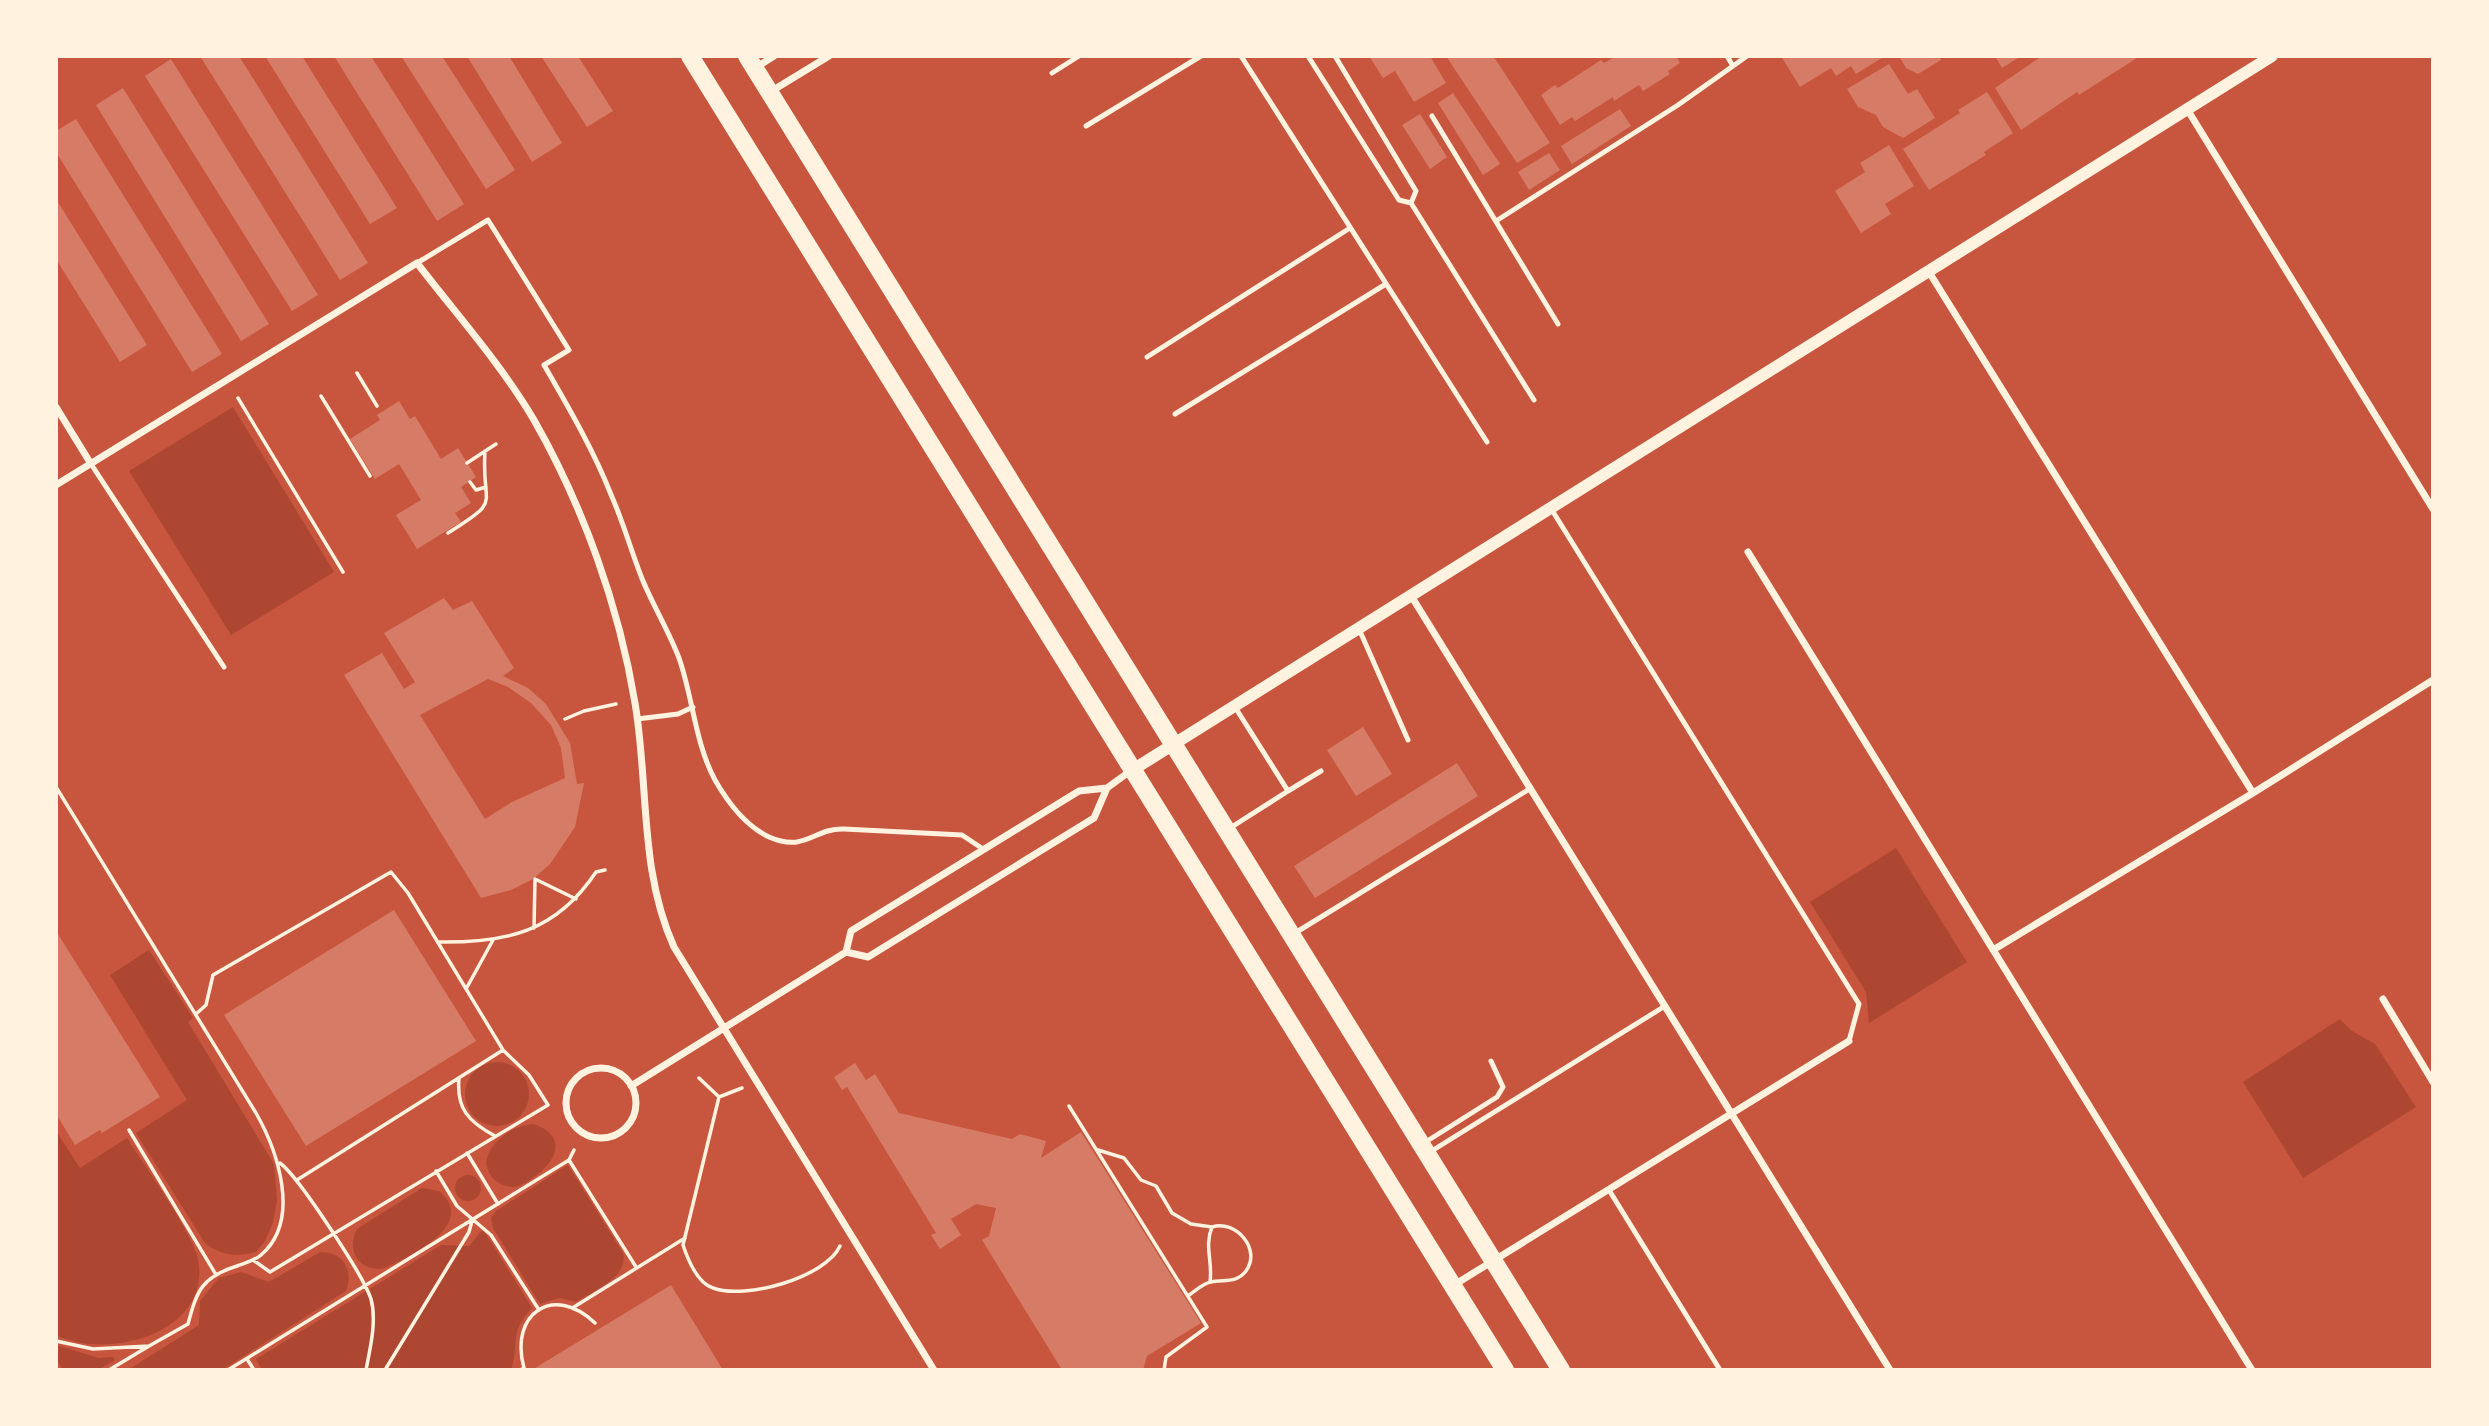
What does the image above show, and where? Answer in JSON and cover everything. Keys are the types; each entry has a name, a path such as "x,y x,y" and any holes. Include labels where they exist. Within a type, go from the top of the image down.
{"main road":[{"path":"690,56 1505,1370"},
{"path":"751,62 1561,1370"}],"street":[{"path":"751,62 774,56"},
{"path":"770,93 829,56"},
{"path":"631,1086 846,952 868,957 1094,818 1107,789 1134,769 1410,593 2272,56"},
{"path":"2187,108 2433,509"},
{"path":"56,485 417,263 508,380 534,421 560,472 603,576 623,649 637,719 650,869 657,903 674,947 934,1370"},
{"path":"1928,272 2253,793"},
{"path":"56,407 91,464"},
{"path":"1748,552 2252,1370"},
{"path":"1410,593 1890,1370"},
{"path":"1993,950 2253,793 2433,680"},
{"path":"846,952 851,931 1079,791 1107,789"},
{"path":"2382,999 2433,1082"},
{"path":"1453,1286 1849,1041"},
{"path":"591,1069 614,1071 631,1086 635,1097 632,1119 615,1135 593,1137 582,1133 568,1115 567,1092 573,1082 591,1069"}],"lane":[{"path":"1052,73 1079,56"},
{"path":"1086,126 1201,56"},
{"path":"1241,56 1487,442"},
{"path":"1308,56 1398,200 1411,203 1534,400"},
{"path":"1335,56 1416,191 1411,203"},
{"path":"1727,56 1733,66"},
{"path":"1496,222 1678,105 1747,56"},
{"path":"1432,116 1558,324"},
{"path":"417,263 488,220 569,350 544,365 587,442 612,495 641,577 678,657 704,756 726,797 759,831 782,841 802,843 834,828 962,835 983,849"},
{"path":"1147,357 1350,228"},
{"path":"1175,414 1386,284"},
{"path":"91,464 224,667"},
{"path":"1550,507 1859,1004 1849,1041"},
{"path":"1358,626 1408,740"},
{"path":"1234,705 1288,791"},
{"path":"637,719 678,713 693,707"},
{"path":"1228,830 1321,771"},
{"path":"1292,935 1531,788"},
{"path":"1424,1149 1665,1006"},
{"path":"1424,1149 1497,1097 1503,1087 1490,1061"},
{"path":"1609,1190 1720,1370"}],"path":[{"path":"357,373 377,406"},
{"path":"321,396 370,476"},
{"path":"237,398 343,572"},
{"path":"467,463 496,444"},
{"path":"448,533 481,513 488,497 485,451"},
{"path":"470,482 476,490 486,487"},
{"path":"565,719 584,710 616,704"},
{"path":"56,787 256,1112 279,1162 297,1180 366,1287 373,1314 366,1370"},
{"path":"438,942 493,940 534,928 558,915 576,899 596,872 605,870"},
{"path":"196,1014 206,1005 213,975 391,872 438,942 503,1050 529,1074 548,1105 270,1272 253,1260"},
{"path":"534,928 535,879 576,899"},
{"path":"466,989 493,940"},
{"path":"297,1180 503,1050"},
{"path":"699,1078 719,1097"},
{"path":"459,1079 457,1093 463,1111 469,1120 495,1136"},
{"path":"719,1097 742,1088"},
{"path":"719,1097 685,1238 686,1255 702,1280 710,1288 738,1292 804,1276 836,1255 840,1246"},
{"path":"1069,1106 1207,1327 1166,1357 1164,1370"},
{"path":"129,1130 215,1273"},
{"path":"228,1370 569,1160 573,1150"},
{"path":"1096,1150 1124,1158 1141,1180 1156,1186 1172,1213 1191,1224 1212,1227 1218,1225 1233,1229 1244,1236 1251,1255 1246,1270 1234,1280 1210,1282 1188,1296"},
{"path":"467,1153 498,1204"},
{"path":"569,1160 636,1267"},
{"path":"109,1370 188,1324 195,1301 215,1273 253,1260 268,1247 280,1217 279,1162"},
{"path":"436,1171 457,1206 492,1236 539,1310"},
{"path":"385,1370 469,1232 472,1219"},
{"path":"1210,1282 1213,1267 1208,1237 1212,1227"},
{"path":"573,1307 685,1238"},
{"path":"520,1370 524,1368 520,1335 529,1317 539,1310 550,1305 567,1304 595,1323"},
{"path":"56,1341 93,1349 149,1346"},
{"path":"247,1359 254,1370"}],"shaded area":[{"path":"233,407 334,572 231,635 129,471"},
{"path":"1896,848 1967,962 1869,1023 1866,992 1810,902"},
{"path":"149,950 193,1018 188,1022 274,1164 277,1200 273,1222 265,1241 256,1252 229,1254 217,1251 205,1243 136,1133 187,1100 110,975"},
{"path":"2340,1019 2352,1031 2375,1044 2416,1107 2303,1178 2243,1082"},
{"path":"497,1062 509,1064 520,1071 527,1082 527,1106 520,1117 509,1124 497,1126 485,1124 474,1117 467,1106 465,1094 467,1082 474,1071 485,1064"},
{"path":"534,1124 547,1131 554,1139 552,1158 546,1167 527,1182 516,1187 500,1184 490,1174 486,1163 488,1155 497,1141 510,1131"},
{"path":"56,1131 80,1168 127,1138 178,1216 194,1247 198,1259 198,1285 189,1306 173,1322 152,1334 128,1342 103,1344 78,1342 56,1335"},
{"path":"568,1165 623,1253 623,1262 616,1276 576,1302 559,1298 540,1304 493,1228 491,1218 496,1211"},
{"path":"468,1175 477,1179 481,1188 477,1197 468,1201 459,1197 455,1188 459,1179"},
{"path":"422,1188 439,1191 449,1203 451,1216 446,1227 436,1238 408,1257 382,1269 366,1266 356,1257 354,1251 357,1229"},
{"path":"483,1229 532,1308 517,1331 511,1370 262,1370 256,1359 441,1245 469,1246"},
{"path":"320,1252 335,1255 345,1263 349,1276 346,1291 222,1370 128,1370 199,1325 200,1301 219,1278 241,1272 269,1282"},
{"path":"56,1345 99,1358 113,1357 115,1360 98,1370 63,1370 56,1358"}],"building":[{"path":"200,56 239,56 368,263 340,280"},
{"path":"265,56 302,56 397,208 370,224"},
{"path":"334,56 371,56 464,204 437,221"},
{"path":"401,56 442,56 515,170 486,189"},
{"path":"467,56 509,56 562,143 532,162"},
{"path":"541,56 578,56 613,111 587,127"},
{"path":"1369,56 1430,56 1446,83 1414,102 1395,71 1383,78"},
{"path":"1446,56 1491,56 1496,60 1550,143 1517,163"},
{"path":"1616,56 1676,56 1680,63 1668,71 1670,74 1643,91 1639,85 1614,101 1613,97 1575,121 1572,117 1560,125 1541,95 1555,85 1558,88 1601,60 1604,63"},
{"path":"1781,56 1885,56 1856,74 1851,66 1836,76 1831,68 1800,87"},
{"path":"1899,56 1939,56 1941,60 1918,74 1906,68"},
{"path":"1995,56 2021,56 2002,68"},
{"path":"2042,56 2137,58 2079,95 2077,92 2021,130 1995,88"},
{"path":"171,59 318,295 292,311 145,76"},
{"path":"1889,64 1908,94 1917,89 1935,118 1903,138 1883,127 1876,115 1858,107 1847,89"},
{"path":"123,88 269,324 241,341 96,105"},
{"path":"1987,92 2013,133 1984,152 1986,155 1929,190 1903,149 1960,113 1958,110"},
{"path":"1453,93 1500,164 1483,175 1438,103"},
{"path":"1620,109 1631,126 1572,164 1561,146"},
{"path":"1420,114 1447,157 1430,169 1402,125"},
{"path":"76,119 222,354 192,372 56,152 56,131"},
{"path":"1889,145 1914,186 1885,204 1891,214 1861,233 1835,191 1865,172 1860,163"},
{"path":"1549,153 1560,170 1529,190 1518,172"},
{"path":"56,199 147,345 120,362 56,259"},
{"path":"399,401 410,419 415,416 441,459 458,448 476,477 461,487 471,503 455,513 461,522 417,549 396,515 421,500 399,464 375,479 350,439 380,420 377,415"},
{"path":"444,598 453,610 472,601 514,668 503,676 528,688 546,704 570,743 577,784 584,783 575,827 550,864 533,879 511,890 481,898 344,675 382,653 404,689 415,682 384,633","holes":["488,679 508,687 531,703 551,725 561,748 565,778 512,802 485,819 420,715"]},
{"path":"1363,727 1392,774 1356,796 1327,750"},
{"path":"1457,763 1478,796 1315,898 1294,866"},
{"path":"394,910 476,1041 306,1146 224,1015"},
{"path":"56,931 160,1097 102,1133 100,1130 75,1145 56,1114"},
{"path":"855,1063 866,1080 875,1074 899,1113 1012,1139 1020,1134 1046,1141 1041,1158 1081,1132 1201,1323 1147,1356 1143,1370 1062,1370 982,1240 989,1236 996,1208 976,1204 951,1219 961,1235 940,1249 931,1235 936,1233 847,1087 842,1090 834,1077"},
{"path":"671,1285 723,1370 532,1370"}]}
